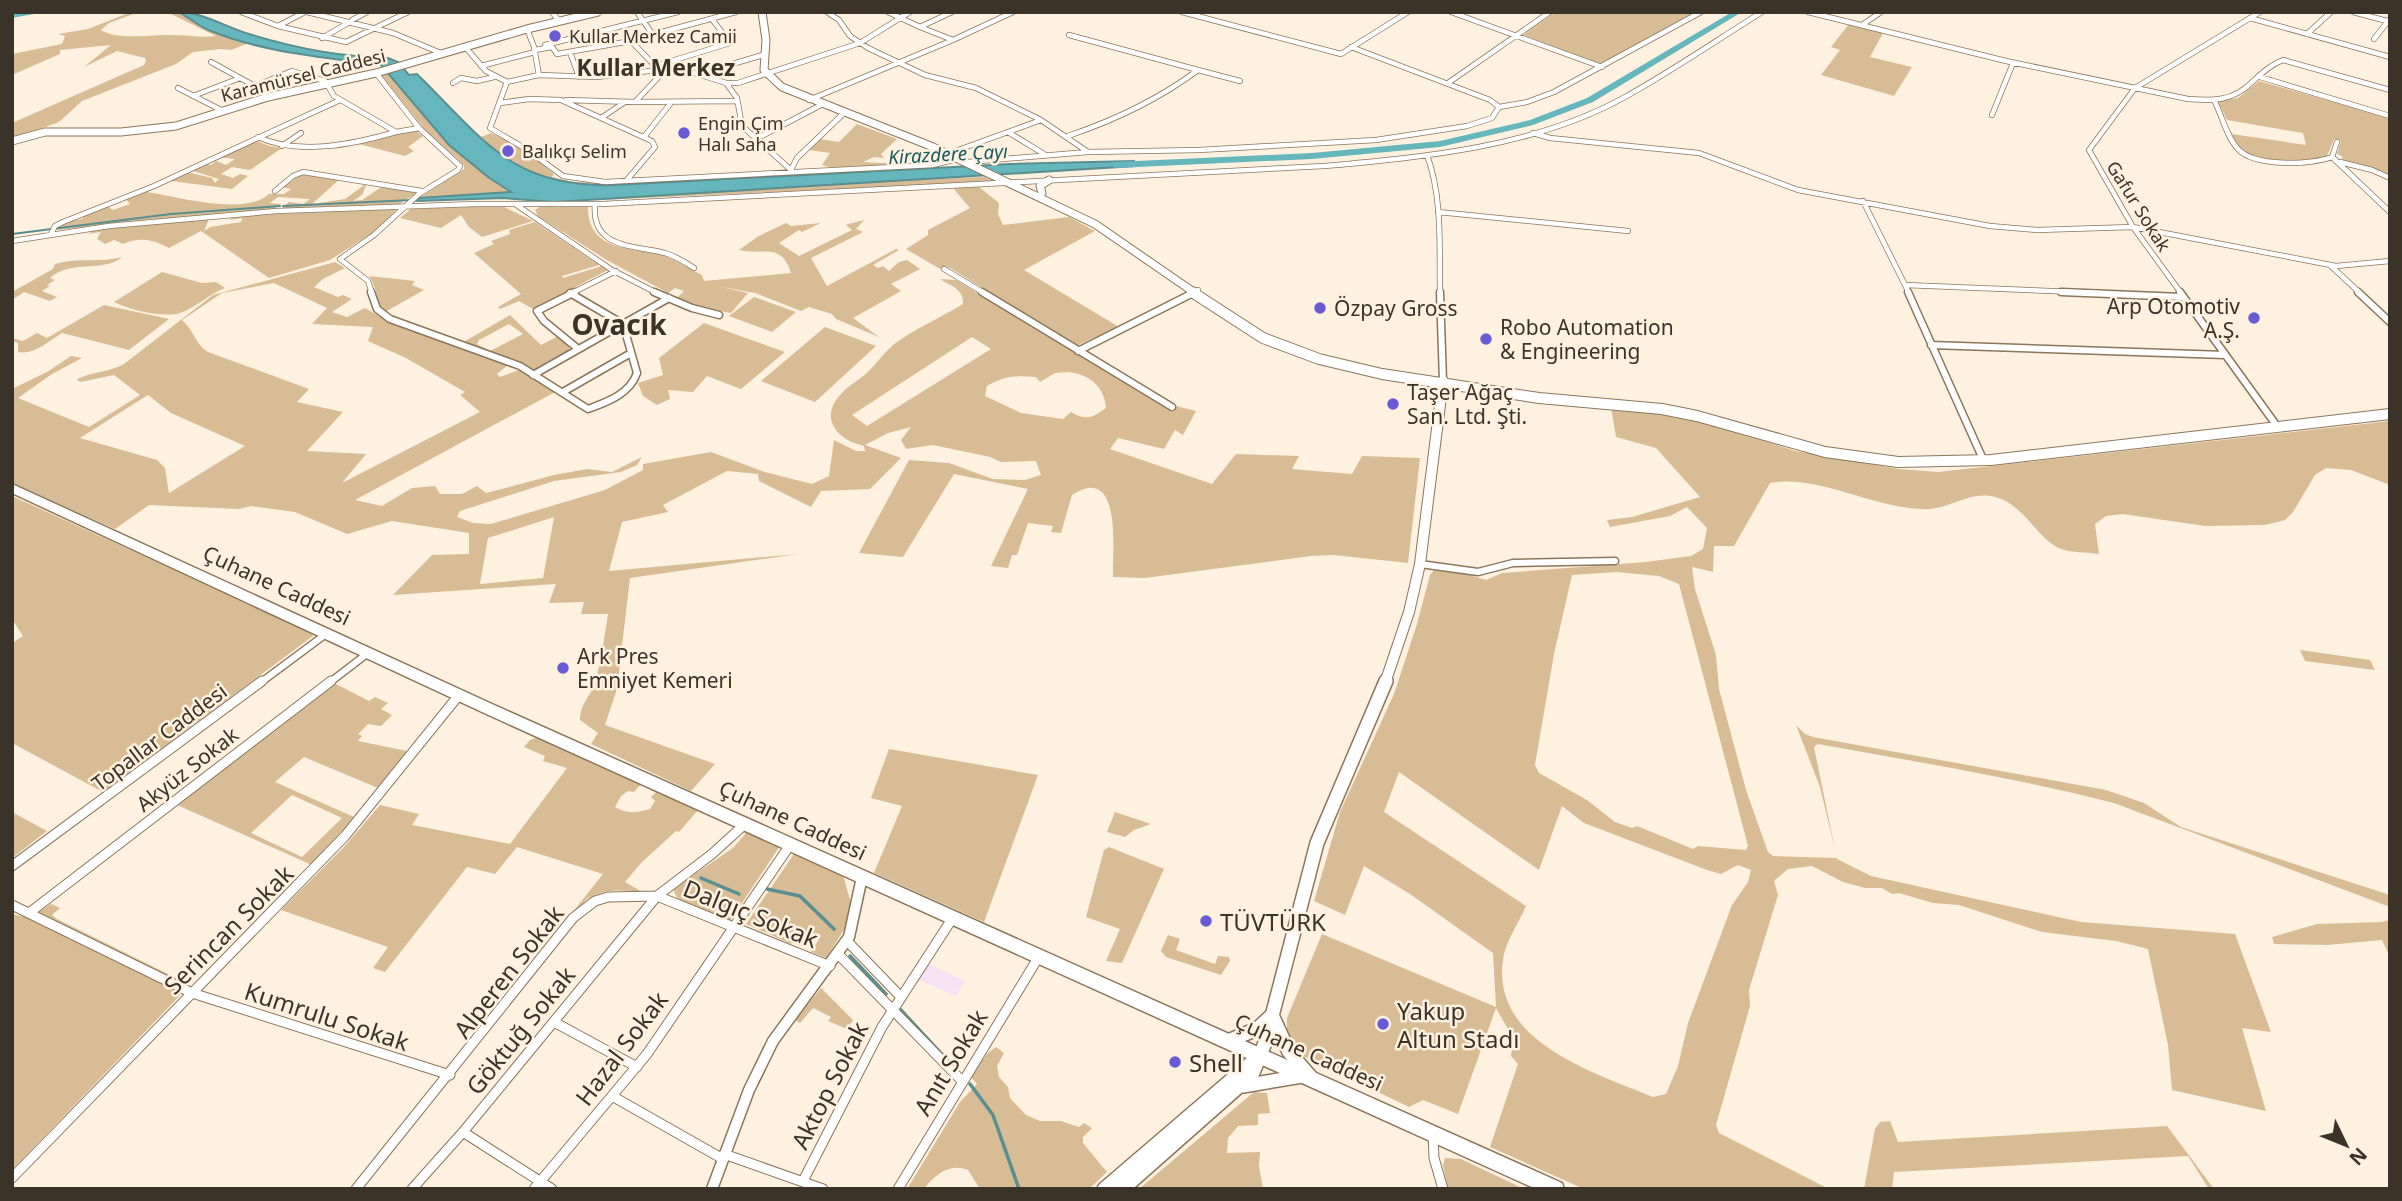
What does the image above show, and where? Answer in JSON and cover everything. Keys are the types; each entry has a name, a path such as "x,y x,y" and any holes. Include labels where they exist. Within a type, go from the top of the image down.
{"main road":[{"name":"Karamürsel Caddesi","path":"12,141 51,131 112,132 155,129 268,97 411,64 527,29 598,12"},
{"path":"762,12 766,40 763,67 767,75 782,88 947,153 1008,182 1106,230 1249,325 1293,347 1342,361 1463,388 1697,415 1825,452 1898,462 1991,460 2390,412"},
{"path":"1042,192 1040,185 1049,180"},
{"path":"1008,182 1042,192 1118,233 1252,332 1293,351 1353,368 1417,381 1662,405 1698,411 1825,448 1896,458 1982,457 2274,422 2390,412"},
{"path":"1417,381 1433,390 1439,404"},
{"path":"1123,1189 1243,1086 1252,1075 1260,1055 1317,843 1336,793 1381,695 1405,626 1420,564 1443,383"},
{"path":"1439,404 1463,388"},
{"name":"Çuhane Caddesi","path":"12,488 952,919 1556,1189"},
{"path":"1228,1041 1257,1029 1272,1015"},
{"path":"1272,1015 1289,1052 1309,1077"},
{"path":"1104,1189 1260,1055"},
{"path":"1243,1086 1309,1077"}],"street":[{"path":"241,12 278,26 346,42 408,12"},
{"path":"278,26 306,12 380,27 422,42 443,54"},
{"path":"322,38 367,12"},
{"path":"552,12 559,21"},
{"path":"637,12 653,35"},
{"path":"481,66 678,12"},
{"path":"535,50 552,47 556,54 631,41 736,12"},
{"path":"827,12 839,20 849,36 860,43 930,77 976,88 1041,120 1086,147 1087,152"},
{"path":"888,12 960,43"},
{"path":"631,41 657,68 697,74 726,83 744,82 860,43 910,12"},
{"path":"920,27 952,12"},
{"path":"809,100 1013,12"},
{"path":"1182,12 1341,54 1408,12"},
{"path":"1200,17 1207,12"},
{"path":"1451,12 1602,67"},
{"path":"1448,83 1550,12"},
{"path":"970,164 1087,152 1186,151 1357,142 1468,126 1492,118 1499,107 1536,100 1701,12"},
{"path":"53,230 412,202 595,204 1324,166 1427,155 1533,133 1581,117 1624,98 1762,12"},
{"path":"1808,12 2013,63 2160,94 2214,100 2236,96 2274,63 2286,61 2390,90"},
{"path":"1862,25 1881,12"},
{"name":"Gafur Sokak","path":"2260,12 2135,88 2089,150 2133,227 2274,422"},
{"path":"2307,34 2331,12"},
{"path":"2353,12 2388,20 2374,38"},
{"path":"2250,18 2390,57"},
{"path":"466,48 494,77 507,82 539,75 579,77 657,68 730,43 712,19"},
{"path":"527,29 535,50 539,75"},
{"path":"1069,35 1240,81"},
{"path":"1350,47 1448,83 1490,100 1499,107"},
{"path":"570,52 579,77"},
{"path":"697,74 763,55"},
{"path":"211,62 255,86 268,97"},
{"path":"1992,116 2013,63"},
{"path":"635,102 666,69"},
{"path":"1068,136 1134,112 1165,95 1198,69"},
{"path":"255,86 292,71 329,83 333,95 396,132"},
{"path":"376,73 419,128 461,167 423,191 340,260 368,281 377,309 383,315 418,331 520,366 588,409 628,388 637,376 622,324 570,293"},
{"path":"453,73 461,78 477,81 494,77"},
{"path":"2260,77 2390,116"},
{"path":"193,96 240,78"},
{"path":"453,83 461,78"},
{"path":"507,82 489,123 491,130 531,152 563,176 579,181 626,181 938,164 957,159"},
{"path":"726,83 737,101 740,123 791,170"},
{"path":"178,89 223,111"},
{"path":"500,103 529,99 670,104 737,101"},
{"path":"12,241 53,230 340,100"},
{"path":"561,100 644,137 656,146 626,181"},
{"path":"2214,100 2238,149 2246,156 2303,162 2322,161 2332,156 2337,142"},
{"path":"601,118 626,102"},
{"path":"644,137 670,104"},
{"path":"756,139 821,105"},
{"path":"791,170 797,158 843,114"},
{"path":"947,153 1041,120"},
{"path":"258,137 269,144 282,146 353,143 419,128"},
{"path":"1008,132 1045,155"},
{"path":"282,146 301,133"},
{"path":"1533,133 1550,138 1699,153 1789,188 1969,222 2020,229 2133,227 2330,265 2347,266 2390,261"},
{"path":"1427,155 1432,166 1438,212 1443,383"},
{"path":"2332,156 2390,212"},
{"path":"2340,162 2372,170 2390,178"},
{"path":"275,191 296,174 307,172 423,191"},
{"path":"1863,201 1905,285 1982,457"},
{"path":"514,204 616,271 687,308 719,315"},
{"path":"595,204 594,224 604,236 630,247 670,255 694,268"},
{"path":"1438,212 1628,231"},
{"path":"2330,265 2390,322"},
{"path":"944,269 1172,407"},
{"path":"577,348 544,321 537,311 616,271"},
{"path":"1905,285 2182,297"},
{"path":"1078,351 1196,291"},
{"path":"533,375 577,348 669,299"},
{"path":"1931,345 2225,355"},
{"path":"563,392 631,353"},
{"path":"1420,564 1478,572 1513,564 1615,561"},
{"name":"Topallar Caddesi","path":"12,866 326,634"},
{"name":"Akyüz Sokak","path":"29,913 368,653"},
{"name":"Serincan Sokak","path":"12,1178 345,836 459,695"},
{"path":"657,896 712,854 745,824"},
{"name":"Hazal Sokak","path":"537,1185 637,1067 790,845"},
{"path":"712,1189 749,1090 773,1041 847,941 853,926 862,877"},
{"name":"Dalgıç Sokak","path":"657,896 830,966"},
{"name":"Göktuğ Sokak","path":"412,1189 463,1132 657,896"},
{"name":"Alperen Sokak","path":"356,1189 582,909 608,897 657,896"},
{"name":"Kumrulu Sokak","path":"12,905 192,993 450,1075"},
{"name":"Aktop Sokak","path":"803,1181 893,1009 952,919"},
{"path":"847,941 901,997"},
{"path":"838,954 964,1082"},
{"name":"Anıt Sokak","path":"898,1189 1038,958"},
{"path":"554,1022 637,1067"},
{"path":"612,1096 723,1156 823,1189"},
{"path":"463,1132 537,1185 552,1189"},
{"path":"1433,1133 1434,1158 1443,1189"}],"shaded area":[{"path":"131,12 139,12 109,23 101,30 125,36 216,36 167,12 178,12 210,31 249,43 231,50 193,52 176,64 82,101 59,122 12,139 12,123 144,65 146,61 145,58 117,51 84,67 111,45 60,50 60,54 12,75 12,54 62,44 65,36 58,34 88,29"},
{"path":"1556,12 1698,12 1606,62 1599,63 1523,35"},
{"path":"1849,24 1883,33 1870,57 1912,67 1894,96 1821,75 1840,50 1831,47"},
{"path":"387,73 449,145 510,193 419,198 464,169 464,165 425,130 381,75"},
{"path":"2259,81 2390,118 2390,176 2343,161 2342,156 2337,154 2341,141 2334,139 2327,156 2306,162 2270,160 2239,149 2232,134 2306,145 2303,133 2227,120 2218,101 2238,98"},
{"path":"857,124 897,139 881,154 884,158 874,157 863,162 898,164 832,168 822,165 830,153 809,150 819,139 839,142"},
{"path":"417,132 423,136 408,147 414,151 405,156 359,144"},
{"path":"491,133 523,149 554,174 552,177 573,182 606,183 885,167 966,168 590,186 545,177 516,165 478,138"},
{"path":"255,140 282,148 250,170 232,167 221,174 233,178 240,174 248,176 232,189 171,181 147,192 193,201 244,204 269,194 284,194 291,189 282,187 303,173 341,178 312,204 345,199 367,183 362,195 353,201 362,200 383,186 417,193 399,204 285,209 281,209 289,202 303,204 310,199 278,197 270,203 281,204 274,209 56,230 66,222 82,219 85,215 107,206 113,210 130,204 125,198 187,172 212,178 215,183 219,179 190,170 201,163 211,165 216,161 226,165 235,159 217,157"},
{"path":"985,177 995,182 554,202 847,182"},
{"path":"979,187 999,203 998,214 1003,225 1069,217 1095,231 1024,270 1119,327 1076,346 950,268 940,269 906,249 928,235 928,230 970,208 953,188"},
{"path":"502,206 533,221 482,237 469,227 461,215 441,228 400,218 411,209"},
{"path":"541,206 588,207 595,232 603,240 613,245 667,257 702,275 704,281 791,273 787,263 776,253 739,250 757,237 786,223 791,226 821,223 802,232 799,230 779,243 799,256 852,230 846,225 864,220 856,229 863,232 811,258 827,286 896,249 899,250 873,265 878,268 883,266 889,271 899,262 907,260 920,269 891,284 901,291 853,318 879,337 836,319 832,314 809,307 801,311 755,293 717,286 748,293 731,313 698,307 676,299 684,291 675,288 668,293 605,259 538,216 535,210"},
{"path":"397,209 378,229 330,260 269,278 201,231 169,248 146,240 123,244 114,240 105,244 97,239 101,232 88,234 94,230 209,219 204,231 210,227 241,222 242,218 230,220 233,216"},
{"path":"535,222 599,265 562,276 563,278 602,266 608,270 533,309 519,301 500,309 498,307 521,294 474,253 494,244 491,241 510,234 509,230"},
{"path":"122,257 115,262 58,272 50,278 55,280 47,285 50,286 42,291 57,297 50,301 24,292 12,300 12,292 53,269 55,264"},
{"path":"335,262 345,268 323,279 314,287 338,297 343,295 352,299 332,312 347,317 365,308 393,324 508,365 497,374 500,377 519,370 555,392 355,500 382,506 412,488 435,486 440,494 462,494 477,486 486,493 587,469 612,472 642,457 637,465 621,472 554,481 460,511 457,517 473,523 491,524 605,490 643,470 643,464 711,452 765,472 812,484 829,476 834,440 856,451 865,451 864,446 845,439 838,433 831,419 835,402 893,345 963,304 959,291 940,279 956,280 1173,412 1176,406 1196,411 1183,435 1175,430 1164,449 1118,438 1110,449 1212,484 1236,454 1299,456 1292,469 1352,474 1362,456 1420,458 1408,563 1334,555 1311,556 1145,578 1113,577 1111,514 1107,500 1100,490 1088,488 1072,495 1061,533 1051,532 1053,526 1028,523 1017,555 1012,555 1008,568 991,566 1028,489 954,474 903,557 859,553 909,460 949,463 993,479 1025,480 1041,475 1036,461 1001,462 990,457 933,445 906,449 901,440 911,427 888,433 865,445 901,458 870,489 821,491 811,507 759,481 758,474 727,471 663,505 668,512 622,522 609,571 798,554 630,578 617,689 605,725 715,764 691,791 591,744 598,733 580,720 584,704 596,680 608,614 581,614 584,602 549,603 556,584 393,595 432,555 469,554 469,533 392,521 347,534 295,512 251,506 239,509 149,505 115,529 12,483 12,389 47,372 71,356 82,358 52,374 18,398 89,427 140,395 114,375 80,382 77,379 124,364 213,295","holes":["274,283 327,308 312,324 373,327 368,341 406,358 465,392 460,395 480,412 342,483 366,454 307,451 343,412 297,402 309,389 208,352 182,320 222,293","972,337 991,349 867,426 852,415","1069,372 1095,383 1105,400 1106,408 1089,417 1081,417 1071,412 1063,419 1021,413 985,396 987,386 999,380 1029,376 1036,377 1040,382 1055,373","148,395 171,413 245,446 169,493 165,468 157,460 80,438","554,517 543,578 480,584 488,538"]},
{"path":"162,272 202,283 216,282 225,288 186,311 173,314 147,312 114,302"},
{"path":"369,276 415,281 412,285 424,290 385,312"},
{"path":"754,297 796,312 772,332 729,316"},
{"path":"104,305 169,319 129,350 62,333 41,347 24,352 18,352 18,343 12,341 12,338 23,341 37,333 47,338"},
{"path":"510,315 541,345 558,336 569,346 569,351 536,370 462,343","holes":["509,324 523,334 490,351 477,344 479,340"]},
{"path":"704,323 785,352 741,389 707,376 693,392 668,390 670,399 657,405 643,396 638,383 663,375 659,358"},
{"path":"825,327 876,346 815,402 761,381"},
{"path":"1611,407 1702,420 1795,451 1899,469 1938,472 2390,421 2390,485 2351,470 2326,468 2315,475 2293,512 2285,520 2265,525 2205,526 2123,514 2106,516 2095,524 2099,554 2075,552 2053,544 2023,514 1995,497 1976,496 1941,507 1922,509 1788,481 1770,483 1734,546 1714,546 1713,572 1692,567 1695,589 1716,655 1719,689 1746,790 1768,852 1773,856 1837,858 1871,876 2081,922 2235,934 2271,1032 2242,1028 2266,1111 2172,1090 2168,1045 2148,949 2116,941 2042,932 1959,905 1933,903 1899,893 1892,894 1882,888 1865,888 1843,882 1812,866 1788,869 1774,881 1778,895 1749,990 1750,1006 1716,1125 1719,1133 1829,1189 1584,1189 1490,1147 1518,1064 1511,1056 1513,1038 1496,1008 1458,1114 1423,1100 1409,1107 1299,1054 1287,1033 1287,1018 1322,934 1496,1007 1493,953 1410,894 1364,866 1345,915 1314,901 1340,812 1394,694 1430,575 1434,570 1452,570 1486,580 1502,573 1691,556 1703,549 1707,528 1687,507 1670,516 1610,527 1607,520 1632,517 1700,497 1656,448 1616,437","holes":["1616,572 1659,576 1679,584 1748,846 1746,850 1698,846 1693,849 1637,826 1632,828 1615,822 1587,800 1539,773 1535,765 1554,654 1572,575","1399,772 1539,870 1562,806 1584,823 1707,870 1721,874 1738,865 1751,870 1748,882 1732,905 1688,1023 1678,1066 1666,1094 1653,1097 1577,1065 1530,1033 1513,1013 1504,988 1503,960 1509,939 1526,906 1384,812"]},
{"path":"12,496 310,632 313,636 103,792 12,743 12,643 23,636 12,619"},
{"path":"2300,650 2370,660 2375,670 2305,661"},
{"path":"334,683 369,701 375,697 388,703 381,709 392,715 381,726 368,724 358,734 362,736 358,741 407,751 378,788 304,757 275,782 354,817 312,865 177,805","holes":["292,795 342,818 302,857 251,833"]},
{"path":"1796,725 1805,734 1813,737 2106,790 2144,803 2181,827 2390,895 2390,907 2114,803 1967,771 1818,744 1814,747 1836,852 1820,787"},
{"path":"538,737 642,783 634,792 628,791 621,796 615,807 619,809 632,812 650,809 655,801 651,797 657,791 698,810 679,832 676,831 641,863 625,882 642,892 606,892 586,900 505,997 603,874 517,847 495,874 467,867 385,972 373,968 388,947 281,910 344,847 380,805 419,814 412,825 510,844 567,768 543,761 545,756 524,747 530,740"},
{"path":"889,749 1038,775 984,922 874,873 902,806 871,798"},
{"path":"12,812 47,831 12,858"},
{"path":"1115,812 1151,824 1134,830 1125,837 1107,832"},
{"path":"747,832 780,846 730,921 678,900 673,889 733,848"},
{"path":"1109,847 1164,869 1122,963 1106,961 1120,929 1086,917 1104,850"},
{"path":"794,854 843,875 852,907 849,922 826,958 811,952 819,939 799,932 791,944 746,924"},
{"path":"51,904 60,908 52,915 57,919 190,985 12,1170 12,914 30,918"},
{"path":"2390,920 2390,957 2382,940 2327,945 2274,944 2272,937 2317,924"},
{"path":"1168,935 1180,939 1176,950 1215,964 1218,956 1229,957 1230,961 1221,975 1166,957 1161,951"},
{"path":"927,963 965,981 956,996 917,979"},
{"path":"821,988 853,1020 847,1029 828,1021 831,1017 813,1008 800,1023 795,1020"},
{"path":"996,1047 1004,1053 997,1066 999,1077 1008,1087 1010,1098 1026,1115 1040,1121 1061,1121 1079,1127 1084,1123 1092,1128 1083,1137 1083,1143 1107,1172 1089,1189 980,1189 968,1170 955,1168 943,1171 924,1189 907,1189 960,1102 977,1084 970,1076"},
{"path":"1254,1092 1267,1093 1270,1113 1258,1114 1258,1125 1238,1126 1228,1138 1227,1153 1260,1152 1259,1166 1263,1189 1139,1189"},
{"path":"1890,1121 1898,1142 2167,1126 2214,1189 2209,1189 2188,1156 1894,1172 1892,1189 1864,1189 1875,1129 1880,1122"},
{"path":"1445,1158 1461,1159 1524,1189 1448,1189 1443,1165"}],"water":[{"path":"178,12 196,14 283,44 336,54 388,58 398,62 409,75 417,74 466,124 505,158 551,179 580,184 614,185 1010,164 1134,161 1135,166 554,202 503,198 417,201 419,198 511,192 449,145 381,65 252,44 206,29"}],"waterway":[{"name":"Kirazdere Çayı","path":"12,16 31,12"},
{"name":"Kirazdere Çayı","path":"1115,165 1312,156 1440,144 1533,122 1590,100 1738,12"},
{"path":"283,206 412,200"},
{"path":"12,234 171,214 280,206"},
{"path":"701,878 739,894"},
{"path":"767,889 800,896 834,929"},
{"path":"850,956 886,994"},
{"path":"899,1008 949,1062"},
{"path":"970,1084 993,1115 1019,1189"}],"place":[{"name":"Kullar Merkez Camii","path":"555,36"},
{"name":"Engin Çim Halı Saha","path":"684,133"},
{"name":"Balıkçı Selim","path":"508,151"},
{"name":"Özpay Gross","path":"1320,308"},
{"name":"Arp Otomotiv A.Ş.","path":"2254,318"},
{"name":"Robo Automation & Engineering","path":"1486,339"},
{"name":"Taşer Ağaç San. Ltd. Şti.","path":"1393,404"},
{"name":"Ark Pres Emniyet Kemeri","path":"563,668"},
{"name":"TÜVTÜRK","path":"1206,921"},
{"name":"Yakup Altun Stadı","path":"1383,1024"},
{"name":"Shell","path":"1175,1062"}],"district":[{"name":"Kullar Merkez","path":"656,67"},
{"name":"Ovacık","path":"619,324"}]}
